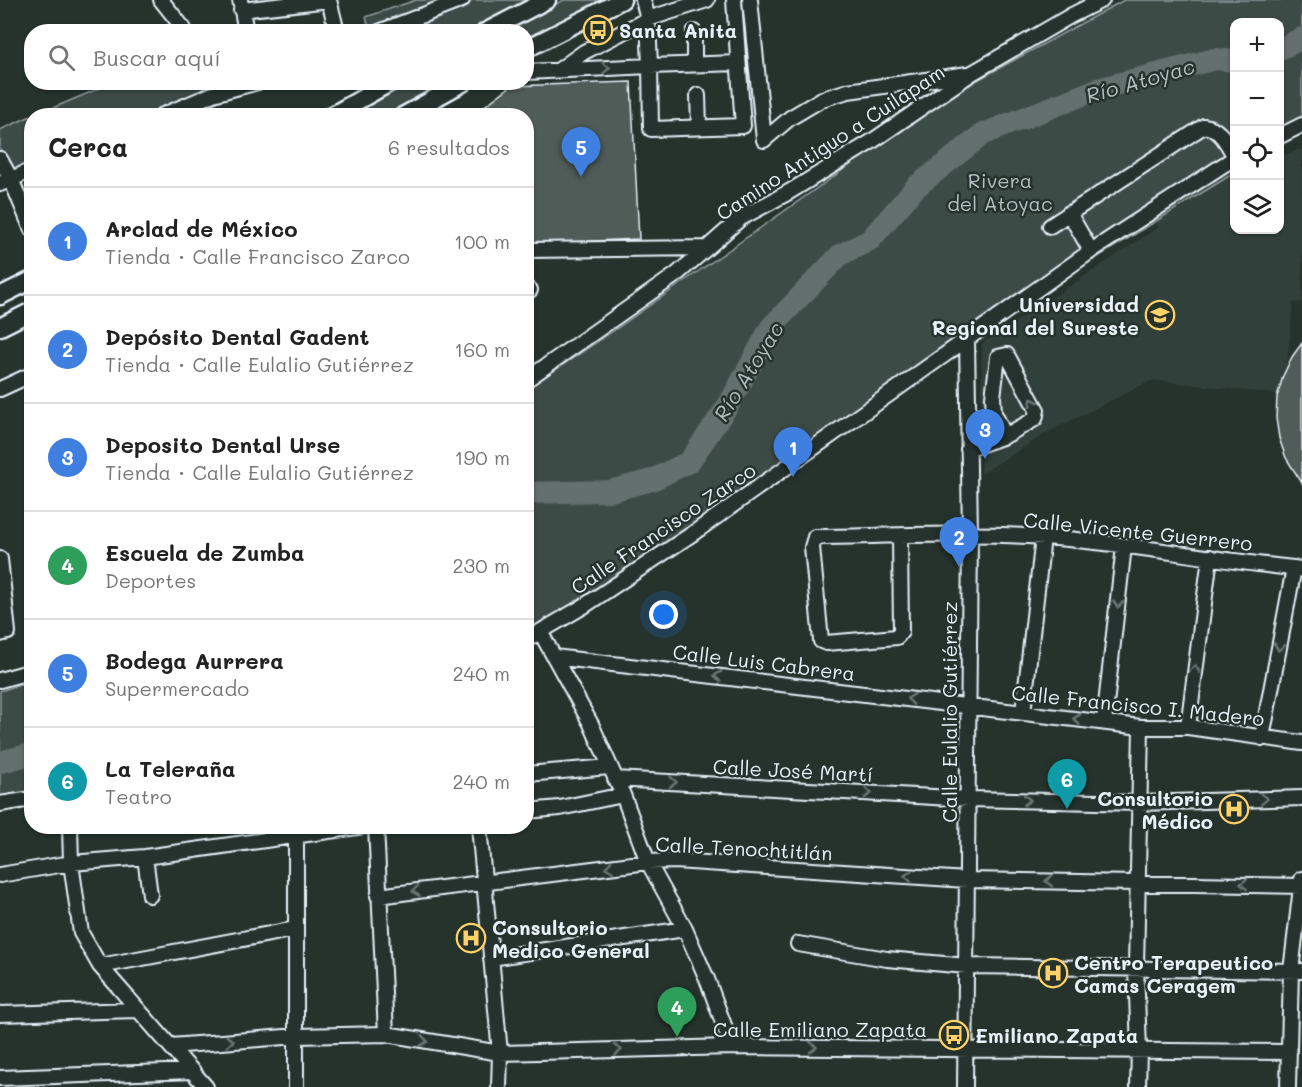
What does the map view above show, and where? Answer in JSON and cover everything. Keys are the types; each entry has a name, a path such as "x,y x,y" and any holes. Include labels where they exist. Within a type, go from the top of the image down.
{"main road":[{"path":"501,24 547,0"},
{"path":"534,45 622,0"},
{"path":"346,108 377,90"},
{"path":"417,108 450,90"},
{"path":"0,296 24,284"},
{"path":"0,327 24,315"}],"street":[{"path":"161,0 179,24"},
{"path":"172,0 181,24"},
{"path":"244,24 240,5 329,0 335,24"},
{"path":"397,24 444,3 462,0"},
{"path":"643,0 648,19 651,129 743,126 734,0"},
{"path":"559,70 584,52 648,19 707,0"},
{"path":"750,0 764,141 790,118 822,99 848,92 972,73"},
{"name":"Camino Antiguo a Cuilapam","path":"534,250 707,248 741,218 871,142 972,73 1102,0"},
{"path":"694,32 694,64"},
{"path":"534,72 738,63"},
{"path":"175,108 206,90"},
{"path":"699,94 699,127"},
{"path":"1284,134 1302,125"},
{"path":"1050,226 1204,126 1214,127 1230,150"},
{"path":"0,159 5,181 24,215"},
{"name":"Calle Francisco Zarco","path":"534,636 695,532 1090,251 1230,160"},
{"path":"5,181 24,173"},
{"path":"1070,213 1090,251"},
{"path":"534,374 676,274 707,248"},
{"path":"0,287 24,283"},
{"name":"Calle Eulalio Gutiérrez","path":"964,1087 969,799 970,536 967,338"},
{"path":"968,449 1005,436 1035,418 1037,410 1007,355 998,357 993,397 994,413 1005,436"},
{"path":"0,389 24,378"},
{"name":"Calle Vicente Guerrero","path":"900,536 902,632 897,637 825,643 821,641 812,547 815,537 900,536 1043,537 1298,569"},
{"path":"1023,713 1043,537"},
{"path":"1104,722 1124,546"},
{"path":"1188,727 1210,557"},
{"path":"0,559 4,633"},
{"path":"1262,738 1298,569"},
{"path":"541,633 591,724 623,795 648,862 685,929 707,979 732,1047"},
{"name":"Calle Luis Cabrera","path":"554,657 969,706"},
{"path":"0,680 24,673"},
{"name":"Calle Francisco I. Madero","path":"969,706 1141,727 1188,727 1302,743"},
{"path":"1138,1087 1136,968 1141,727"},
{"name":"Calle José Martí","path":"534,774 612,773 969,799 1139,803 1302,798"},
{"path":"534,810 560,808 623,795"},
{"path":"0,804 24,800"},
{"path":"70,834 71,863 81,933 100,966 206,1087"},
{"path":"0,874 71,863 145,856 278,834"},
{"path":"296,834 296,1087"},
{"path":"376,834 386,1034"},
{"path":"480,834 500,1053 499,1087"},
{"path":"145,856 150,895"},
{"name":"Calle Tenochtitlán","path":"378,896 648,862 675,861 967,880 1302,886"},
{"path":"1288,1087 1302,877"},
{"path":"100,966 296,929"},
{"path":"491,958 685,929"},
{"path":"798,944 887,959 967,966 1297,971"},
{"path":"0,1014 137,1010"},
{"name":"Calle Emiliano Zapata","path":"171,1046 297,1036 386,1034 500,1053 732,1047 1289,1052"},
{"path":"0,1078 193,1071"}],"shaded area":[{"name":"Universidad Regional del Sureste","path":"1302,150 1302,302 1293,303 1284,395 1152,380 1050,431 981,474 982,344 1159,227 1153,218 1230,176 1230,234 1284,234 1284,155"}],"green space":[{"path":"416,0 535,0 494,24 368,24 366,17"},
{"path":"564,0 610,0 534,38 534,24 515,24"},
{"name":"Rivera del Atoyac","path":"1124,0 1302,0 1302,131 1284,142 1284,18 1230,18 1230,175 967,338 807,452 534,634 534,384 950,95"},
{"path":"95,90 211,90 217,102 201,108 53,108"},
{"path":"390,90 437,90 402,108 356,108"},
{"path":"24,119 24,181 2,190 0,185 0,130"},
{"path":"24,683 24,797 0,802 0,691"}],"building":[{"path":"631,82 639,239 534,244 534,108 482,108 506,90 534,90 534,85"},
{"path":"1302,343 1302,483 1286,458 1279,438 1276,418 1277,397 1283,376"}],"waterway":[{"name":"Río Atoyac","path":"1284,47 1302,38"},
{"name":"Río Atoyac","path":"534,493 610,491 652,480 689,462 729,404 771,327 840,255 870,240 916,187 983,134 1098,89 1215,59 1230,61"},
{"name":"Río Atoyac","path":"0,762 24,756"}],"place":[{"name":"Santa Anita","path":"598,30"},
{"name":"Bodega Aurrera","path":"581,177"},
{"name":"Universidad Regional del Sureste","path":"1160,315"},
{"name":"Deposito Dental Urse","path":"985,459"},
{"name":"Arclad de México","path":"793,477"},
{"name":"Depósito Dental Gadent","path":"959,567"},
{"name":"La Teleraña","path":"1067,809"},
{"name":"Consultorio Médico","path":"1234,809"},
{"name":"Consultorio Medico General","path":"471,938"},
{"name":"Centro Terapeutico Camas Ceragem","path":"1053,973"},
{"name":"Emiliano Zapata","path":"954,1035"},
{"name":"Escuela de Zumba","path":"677,1037"}]}
